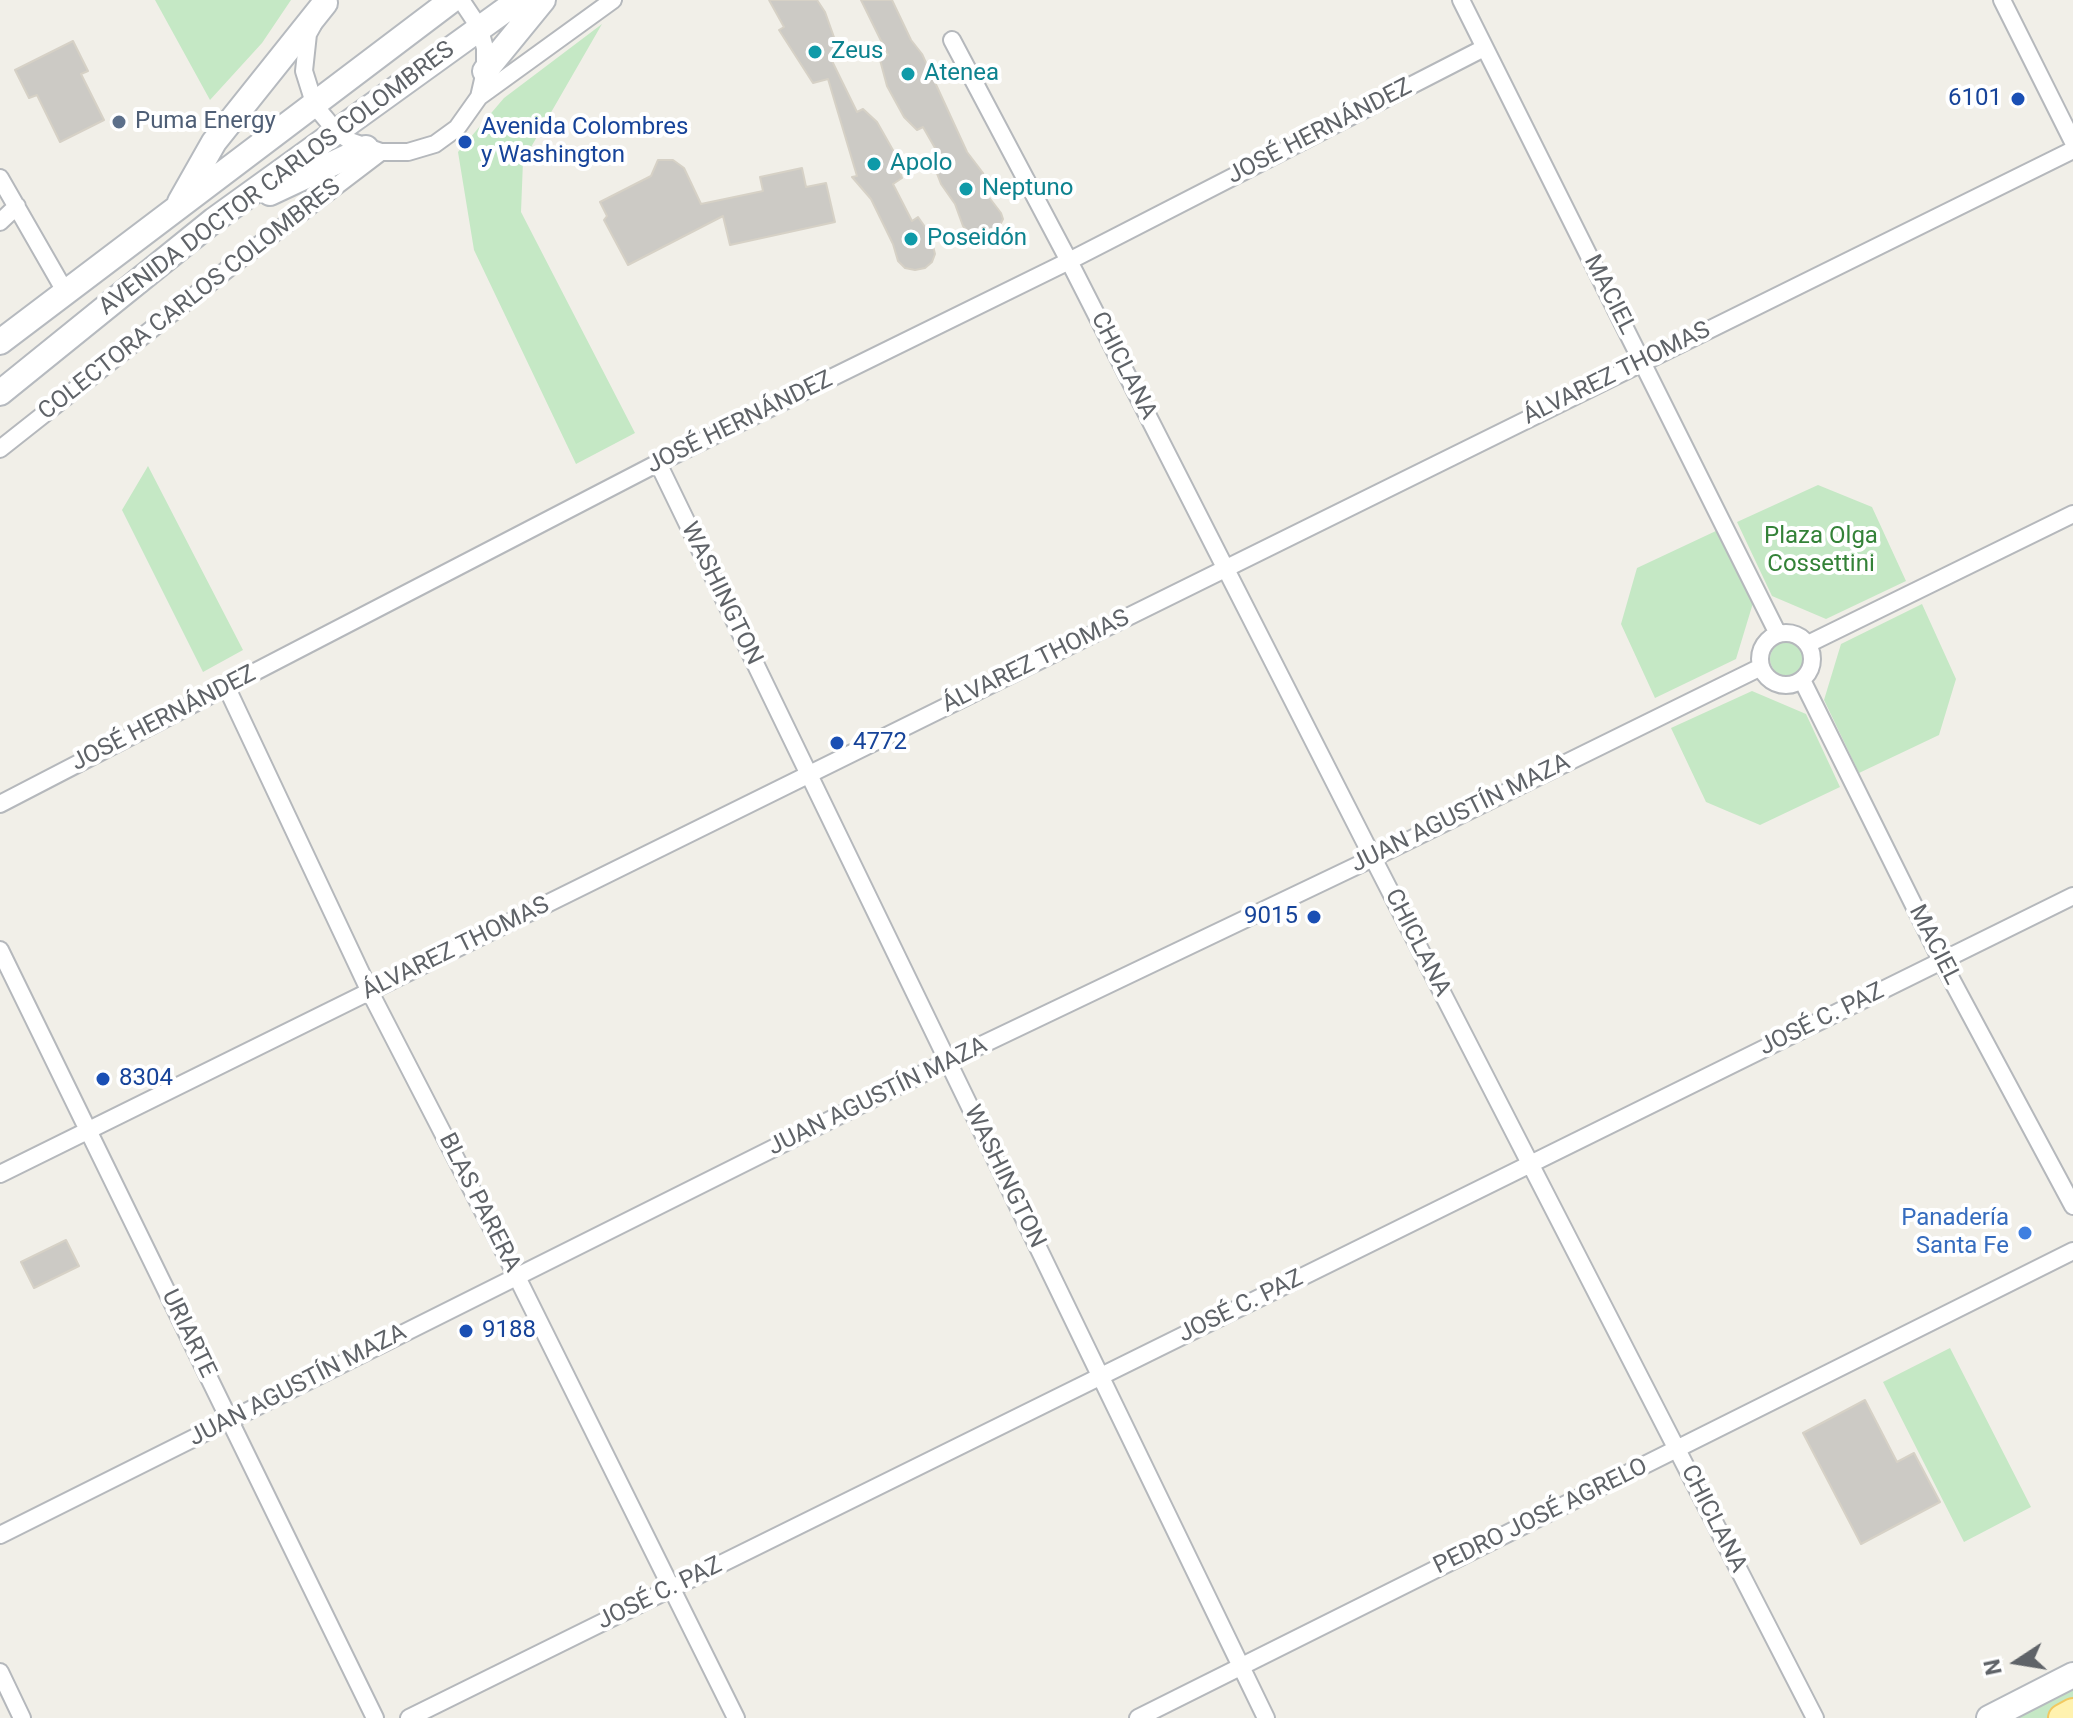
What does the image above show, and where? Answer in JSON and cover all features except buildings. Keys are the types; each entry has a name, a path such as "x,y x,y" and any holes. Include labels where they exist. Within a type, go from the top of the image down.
{"main road":[{"name":"AVENIDA DOCTOR CARLOS COLOMBRES","path":"0,342 452,0"},
{"name":"AVENIDA DOCTOR CARLOS COLOMBRES","path":"0,393 214,220 519,0"},
{"path":"485,71 543,0"},
{"path":"172,214 214,142 327,1"},
{"path":"214,220 374,150"},
{"path":"1989,1718 2073,1675"},
{"path":"2062,1718 2073,1712"}],"street":[{"path":"461,0 479,27 485,48 485,71 479,97"},
{"path":"327,1 308,34 304,71 315,106 336,131 374,150 408,152 435,144 457,128 479,97 613,0"},
{"name":"MACIEL","path":"1461,0 1778,634"},
{"path":"2002,0 2073,142"},
{"name":"CHICLANA","path":"952,40 1069,261 1815,1718"},
{"name":"JOSÉ HERNÁNDEZ","path":"0,804 658,463 1069,261 1484,48"},
{"name":"COLECTORA CARLOS COLOMBRES","path":"0,449 374,150"},
{"name":"ÁLVAREZ THOMAS","path":"0,1174 2073,150"},
{"path":"0,178 66,293"},
{"path":"0,222 17,206"},
{"name":"WASHINGTON","path":"658,463 1266,1718"},
{"path":"1808,644 2073,514"},
{"path":"1778,634 1798,635 1808,644 1812,664 1802,680 1783,685 1765,676 1761,667 1761,651 1771,637 1778,634"},
{"name":"JUAN AGUSTÍN MAZA","path":"0,1535 948,1061 1373,858 1761,667"},
{"name":"MACIEL","path":"1802,680 1941,960 2073,1206"},
{"name":"BLAS PARERA","path":"226,686 370,992 517,1277 736,1718"},
{"name":"JOSÉ C. PAZ","path":"409,1718 2073,896"},
{"name":"URIARTE","path":"0,950 375,1718"},
{"name":"PEDRO JOSÉ AGRELO","path":"1138,1718 2073,1251"},
{"path":"0,1672 22,1718"}],"green space":[{"path":"155,0 291,0 262,43 210,100"},
{"path":"602,24 523,161 521,212 635,433 576,464 474,250 458,152 504,98"},
{"path":"148,466 243,650 203,672 122,510"},
{"name":"Plaza Olga Cossettini","path":"1818,485 1872,507 1906,581 1826,619 1772,596 1737,522"},
{"name":"Plaza Olga Cossettini","path":"1718,530 1753,603 1736,659 1655,698 1621,624 1637,568"},
{"name":"Plaza Olga Cossettini","path":"1922,604 1956,679 1939,735 1859,773 1824,700 1841,644"},
{"name":"Plaza Olga Cossettini","path":"1787,642 1799,647 1804,659 1799,671 1787,676 1775,671 1770,659 1775,647"},
{"path":"1752,691 1806,714 1840,787 1760,825 1706,802 1671,728"},
{"path":"1950,1348 2031,1507 1964,1542 1883,1382"},
{"path":"2073,1675 2073,1718 1989,1718"}],"place":[{"name":"Zeus","path":"815,52"},
{"name":"Atenea","path":"908,74"},
{"name":"6101","path":"2018,99"},
{"name":"Puma Energy","path":"119,122"},
{"name":"Avenida Colombres y Washington","path":"465,142"},
{"name":"Apolo","path":"874,164"},
{"name":"Neptuno","path":"966,189"},
{"name":"Poseidón","path":"911,239"},
{"name":"4772","path":"837,743"},
{"name":"9015","path":"1314,917"},
{"name":"8304","path":"103,1079"},
{"name":"Panadería Santa Fe","path":"2025,1233"},
{"name":"9188","path":"466,1331"}]}
